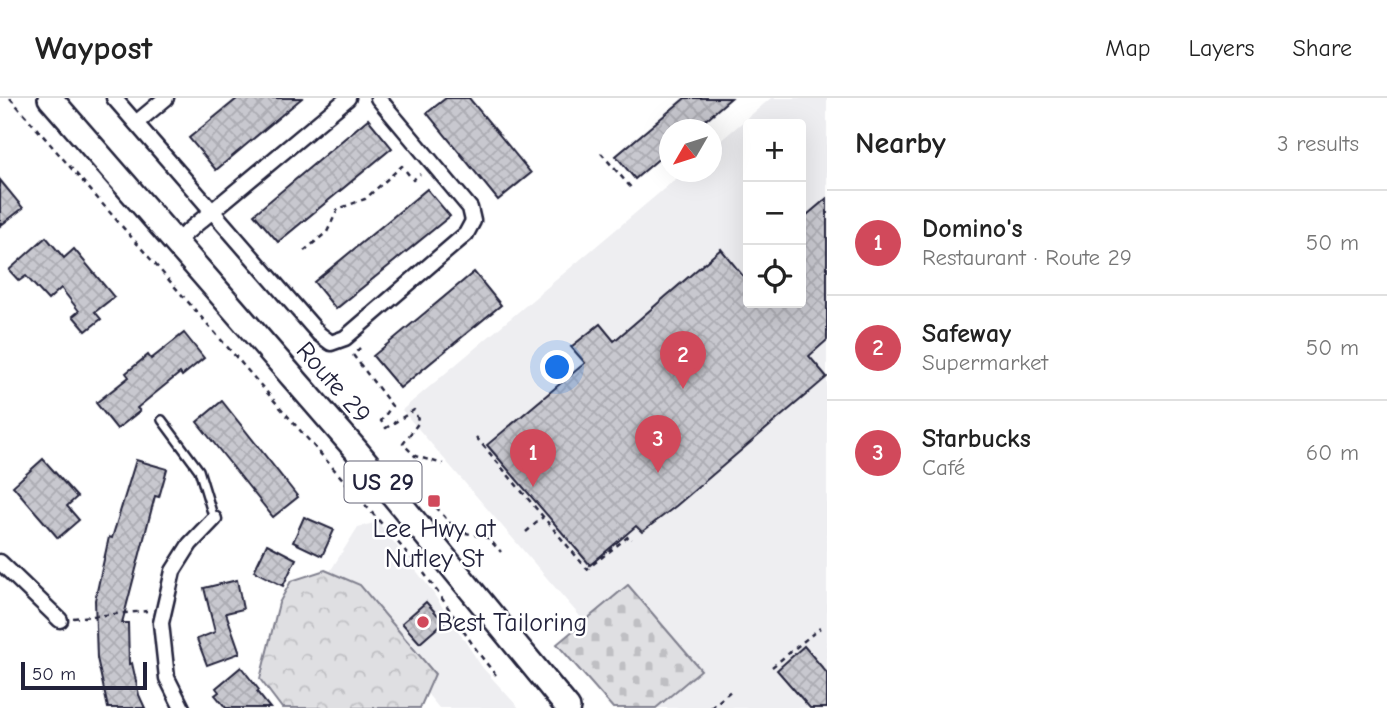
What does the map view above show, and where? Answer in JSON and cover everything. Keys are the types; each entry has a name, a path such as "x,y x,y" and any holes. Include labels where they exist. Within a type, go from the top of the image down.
{"main road":[{"name":"Route 29","path":"50,98 399,500 568,708"}],"street":[{"path":"114,98 319,334 331,343 345,338 466,234 473,220 470,208 378,98"},
{"path":"136,123 166,98"},
{"path":"175,242 348,98"},
{"path":"182,708 167,678 161,622 173,571 190,544 214,519"},
{"path":"0,562 60,620"}],"lane":[{"path":"162,420 199,470 214,519"}],"path":[{"path":"10,98 408,553 438,589 477,653 496,675"},
{"path":"601,153 634,190"},
{"path":"304,251 327,232 338,209 365,199 402,166 413,180 433,164"},
{"path":"360,348 353,355 392,406 381,421 386,428 414,410 419,422 403,444 415,456 443,464"},
{"path":"476,437 587,569 616,544 629,536 632,538"},
{"path":"436,507 457,531 488,538 501,552"},
{"path":"526,532 543,517"},
{"path":"60,620 164,610"},
{"path":"772,667 820,628"},
{"path":"711,708 733,690"}],"shaded area":[{"path":"771,98 827,98 827,708 656,708 701,669 628,585 584,621 402,410 672,182 722,182 722,140 743,122 743,308 806,308 806,119 746,119"},
{"path":"378,522 429,587 482,667 519,708 439,708 329,573 358,527"}],"green space":[{"path":"325,570 360,585 435,674 420,708 282,708 260,679 279,603 291,581"},
{"path":"628,585 701,670 656,708 613,708 557,644"}],"building":[{"path":"238,98 302,98 216,170 189,138"},
{"path":"446,98 469,98 531,173 498,200 427,113"},
{"path":"685,98 731,98 707,119 660,119"},
{"path":"368,119 392,148 278,242 254,214"},
{"path":"659,120 659,159 635,179 616,156"},
{"path":"0,180 23,208 0,226"},
{"path":"427,189 450,216 336,309 314,282"},
{"path":"827,198 827,340 809,356 827,377 676,506 642,532 636,526 590,565 487,445 585,363 571,347 600,324 614,341 721,249 743,276 743,308 806,308 806,216"},
{"path":"46,237 64,258 74,249 114,297 95,312 101,319 86,331 73,316 79,311 61,288 48,300 26,276 19,281 9,270"},
{"path":"474,272 501,305 400,388 373,356"},
{"path":"184,333 204,358 182,376 180,373 137,408 140,411 117,429 96,403 129,377 126,373 148,355 151,359"},
{"path":"222,401 298,497 273,517 197,422"},
{"path":"43,459 77,497 67,506 79,520 58,538 13,486"},
{"path":"136,460 167,469 159,497 155,496 122,623 128,623 129,664 132,663 139,695 145,708 108,708 97,658 95,600 109,537 112,538"},
{"path":"304,517 334,530 322,556 293,542"},
{"path":"267,544 296,559 283,586 254,571"},
{"path":"237,580 243,609 226,613 240,653 207,665 197,639 215,632 204,588"},
{"name":"Best Tailoring","path":"426,602 444,622 420,643 402,623"},
{"path":"804,646 827,673 827,708 810,708 777,670"},
{"path":"241,667 270,708 226,708 215,695 219,692 216,688"}],"place":[{"name":"Safeway","path":"683,389"},
{"name":"Starbucks","path":"658,473"},
{"name":"Domino's","path":"533,487"},
{"name":"Lee Hwy at Nutley St","path":"434,501"},
{"name":"Best Tailoring","path":"423,622"}]}
